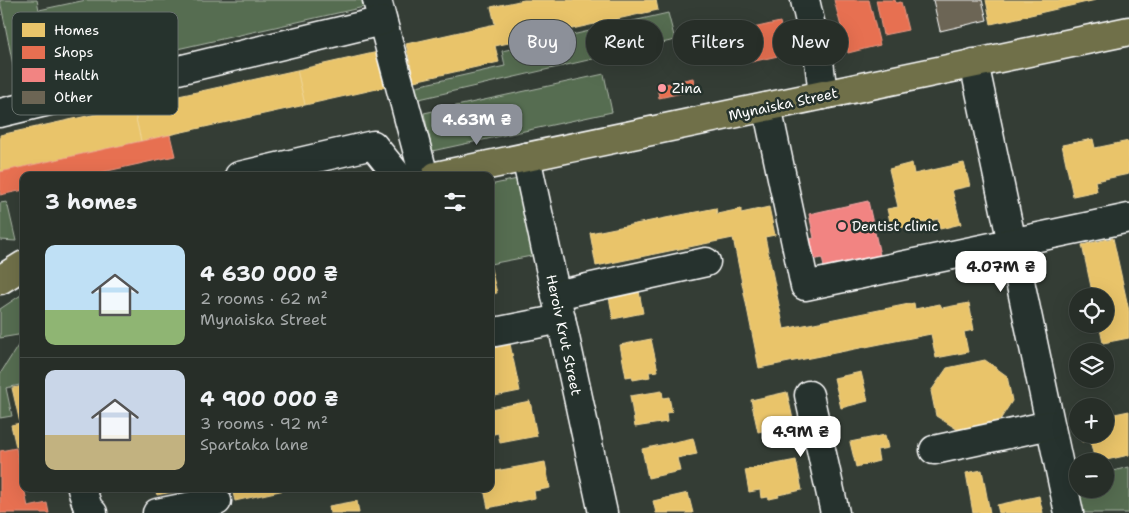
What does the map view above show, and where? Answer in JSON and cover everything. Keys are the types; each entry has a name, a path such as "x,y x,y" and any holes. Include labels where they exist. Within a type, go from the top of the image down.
{"main road":[{"name":"Mynaiska Street","path":"455,172 1129,31"},
{"path":"0,258 20,260"},
{"path":"0,280 20,268"}],"street":[{"path":"805,0 819,61 823,95"},
{"path":"178,63 382,6 423,172"},
{"path":"974,63 1069,513"},
{"path":"767,107 805,286 1129,218"},
{"path":"256,172 373,145 395,172"},
{"name":"Heroiv Krut Street","path":"526,157 603,513"},
{"path":"494,332 558,307 706,262"},
{"path":"809,395 835,513"},
{"path":"934,450 1050,425"},
{"path":"157,513 217,501"}],"green space":[{"path":"0,0 37,0 39,10 86,0 372,0 373,5 178,49 178,12 12,12 12,60"},
{"path":"668,13 673,40 663,43 663,20 637,20"},
{"path":"586,32 586,61 576,63 576,34"},
{"path":"509,49 509,65 567,65 415,100 412,87 505,66 502,51"},
{"path":"604,74 612,112 432,151 424,113"},
{"path":"531,176 547,253 494,263 494,184"},
{"path":"7,202 16,241 0,240 0,203"},
{"path":"20,296 20,335 0,338 0,309"},
{"path":"19,344 20,385 6,388 12,416 0,418 0,374"},
{"path":"1129,467 1129,513 1078,513 1074,498 1114,498 1114,471"}],"building: Homes":[{"path":"524,0 656,0 658,10 613,20 586,20 586,26 576,28 576,20 509,20 509,43 495,46 499,62 414,81 406,44 495,24 491,7"},
{"path":"986,0 1096,0 991,24"},
{"path":"378,52 386,87 305,105 297,70"},
{"path":"297,70 305,105 141,141 135,115 178,115 178,96"},
{"path":"92,115 135,115 141,141 0,172 0,135"},
{"path":"1093,139 1095,148 1129,141 1129,174 1095,181 1097,191 1073,196 1062,145"},
{"path":"912,163 914,174 964,163 970,186 952,190 961,224 940,229 938,219 892,230 887,209 898,207 889,169"},
{"path":"769,207 775,235 765,237 784,329 914,303 915,309 940,304 942,308 969,303 974,330 964,332 968,352 936,358 931,334 759,368 733,238 596,266 590,233 716,208 717,214 741,209 741,213"},
{"path":"1113,238 1129,311 1129,338 1103,343 1101,333 1114,333 1114,288 1091,288 1082,245"},
{"path":"494,281 497,293 494,293"},
{"path":"639,291 643,313 613,319 609,297"},
{"path":"651,339 658,371 649,372 650,377 633,380 632,376 626,377 620,345"},
{"path":"510,344 520,391 494,396 494,347"},
{"path":"985,360 1007,376 1012,401 998,423 960,431 936,416 931,391 947,368"},
{"path":"861,372 868,401 841,408 834,378"},
{"path":"20,387 20,423 12,388"},
{"path":"662,391 663,398 669,397 672,412 666,413 667,422 635,427 630,396"},
{"path":"787,392 794,424 758,432 751,400"},
{"path":"530,401 537,436 500,443 498,433 494,434 494,408"},
{"path":"1129,411 1129,455 1114,458 1114,453 1093,453 1091,443 1114,443 1114,414"},
{"path":"20,423 20,446 16,447 11,425"},
{"path":"885,435 888,448 877,450 879,461 856,467 850,442"},
{"path":"693,438 697,454 677,458 680,471 648,478 642,449"},
{"path":"796,460 802,490 769,499 768,497 761,498 760,490 749,492 745,470"},
{"path":"545,462 550,488 534,491 535,498 488,508 485,492 494,492 494,471"},
{"path":"982,470 990,513 973,513 966,473"},
{"path":"156,492 172,492 157,495"},
{"path":"233,492 276,492 235,501"},
{"path":"688,493 693,513 656,513 653,501"},
{"path":"1039,496 1043,513 999,513 997,505"},
{"path":"357,501 359,513 330,513 329,506"}],"building: Shops":[{"path":"834,0 869,0 880,45 848,53 848,20 839,20"},
{"path":"876,0 895,0 896,3 901,2 908,30 883,35"},
{"path":"773,24 773,57 763,59 763,26"},
{"path":"693,78 696,90 659,98 657,86"},
{"path":"170,135 175,156 103,172 20,172 20,191 0,195 0,172"},
{"path":"16,448 20,468 20,492 25,492 28,507 47,503 49,513 0,513 0,451"}],"building: Health":[{"name":"Dentist clinic","path":"868,201 880,255 824,267 822,258 807,261 803,241 814,238 809,214"}],"building: Other":[{"path":"933,0 982,0 987,20 940,31"}],"place":[{"name":"Zina","path":"662,88"},
{"name":"Dentist clinic","path":"842,226"}]}
